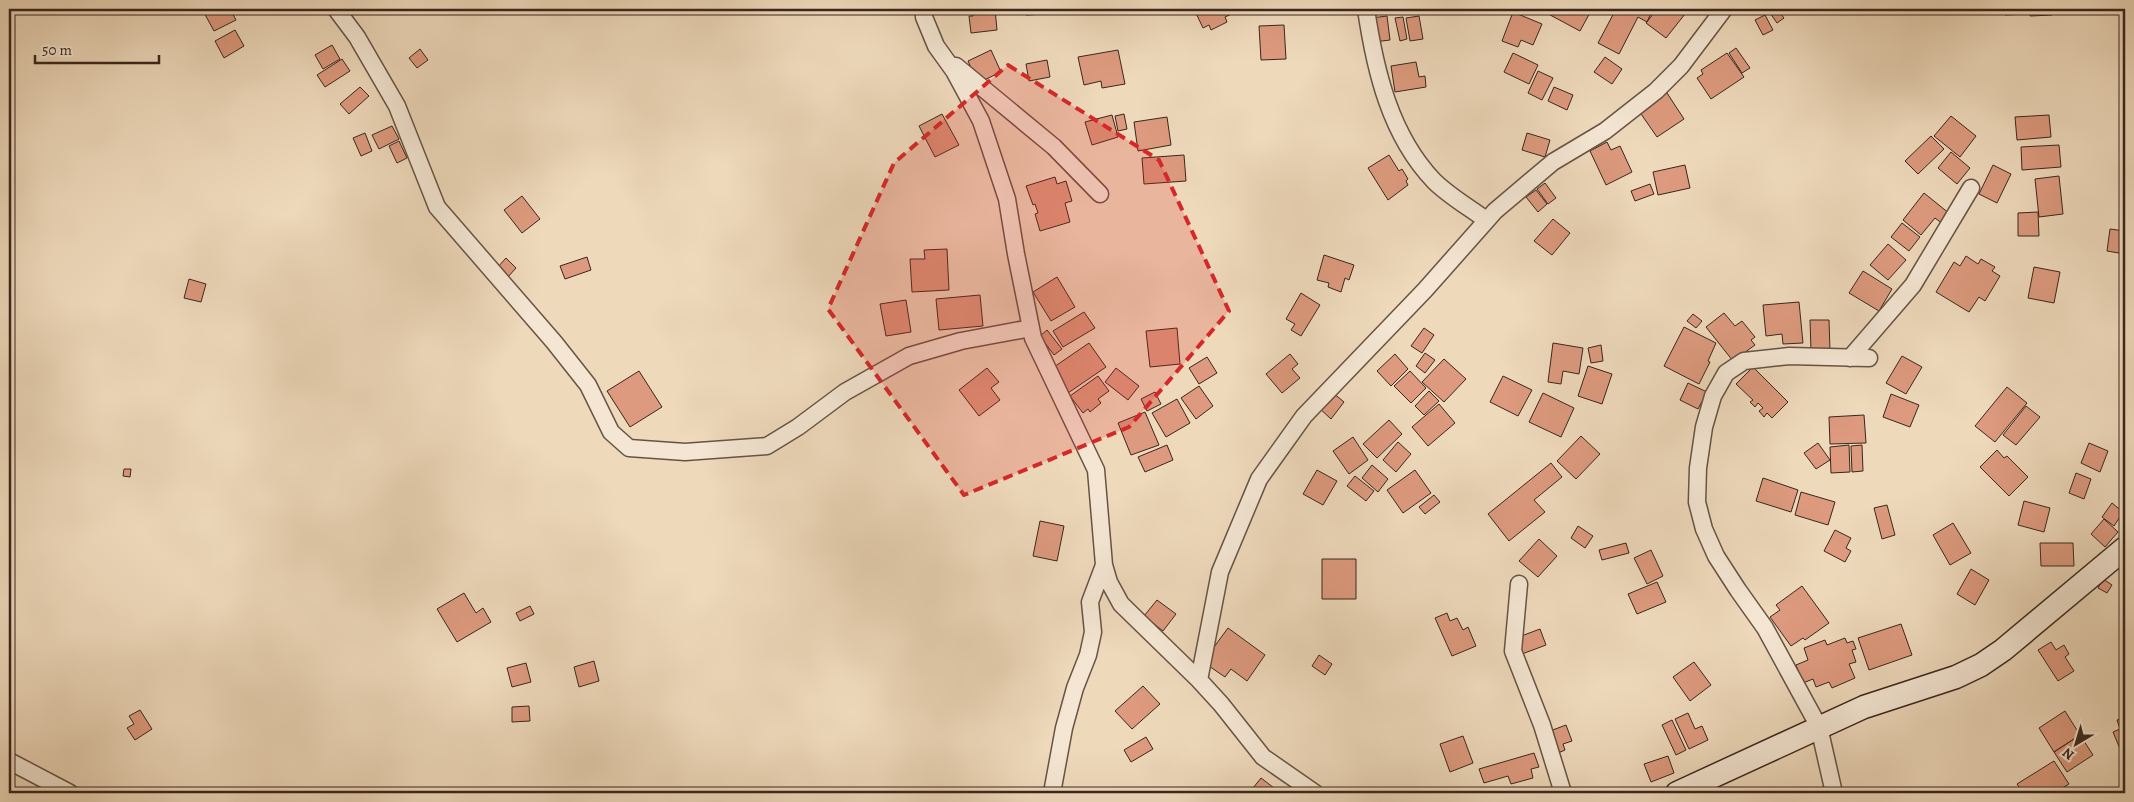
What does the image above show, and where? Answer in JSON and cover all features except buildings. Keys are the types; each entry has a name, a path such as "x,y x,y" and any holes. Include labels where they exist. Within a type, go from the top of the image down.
{"street":[{"path":"336,9 358,37 397,106 437,207 554,342 588,385 611,432 628,448 685,452 767,446 798,427 844,392 909,356 961,341 1031,328"},
{"path":"924,9 924,17 936,46 954,71 981,121 1007,199 1033,338 1096,470 1104,565 1109,582 1121,604 1199,680 1221,704 1263,757 1314,793"},
{"path":"1366,9 1375,65 1400,134 1414,158 1435,182 1486,220"},
{"path":"1199,680 1220,572 1259,479 1304,416 1425,290 1495,211 1553,162 1605,131 1656,91 1681,66 1724,9"},
{"path":"943,55 988,95 1054,147 1100,194"},
{"path":"1850,358 1913,285 1971,188"},
{"path":"1834,793 1819,727 1765,628 1716,556 1704,529 1697,502 1698,468 1704,427 1713,396 1726,373 1744,361 1790,356 1869,358"},
{"path":"1676,793 1702,783 1864,707 1956,677 1981,665 2003,650 2125,548"},
{"path":"1052,793 1064,728 1075,688 1088,655 1093,632 1090,602 1104,565"},
{"path":"1520,584 1513,651 1542,725 1563,793"},
{"path":"9,761 70,793"}],"highlighted area":[{"path":"1008,65 1159,160 1229,311 1129,427 964,495 828,309 894,163"}]}
